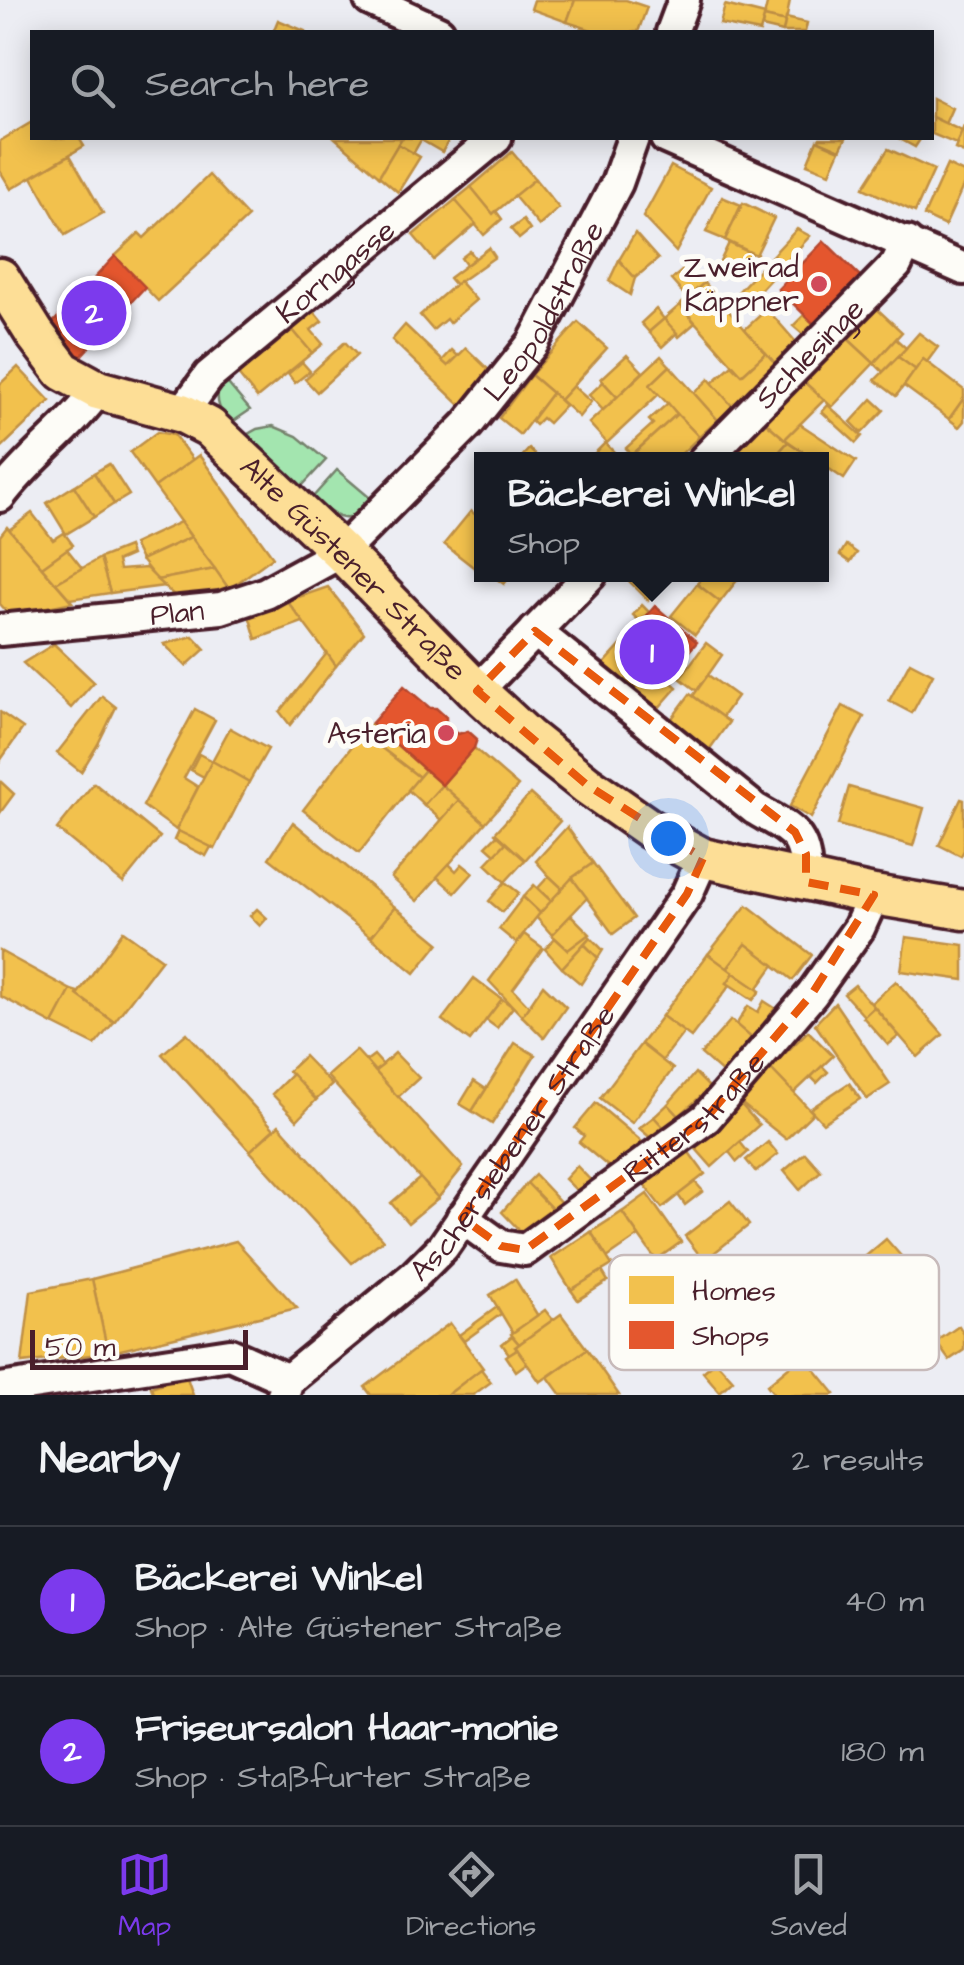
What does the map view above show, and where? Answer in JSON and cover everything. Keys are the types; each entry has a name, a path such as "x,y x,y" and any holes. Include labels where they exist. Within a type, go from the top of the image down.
{"main road":[{"name":"Alte Güstener Straße","path":"0,278 63,371 98,390 182,413 209,427 341,552 477,691 586,785 650,829 704,858 806,882 964,910"}],"street":[{"path":"370,0 435,30"},
{"path":"673,30 684,0"},
{"name":"Korngasse","path":"182,413 208,376 494,140"},
{"name":"Leopoldstraße","path":"341,552 468,424 534,344 617,183 632,140"},
{"path":"671,140 964,268"},
{"name":"Schlesinge","path":"712,452 896,265 907,242"},
{"path":"0,496 17,473 86,407 98,390"},
{"name":"Plan","path":"0,630 221,608 266,594 341,552"},
{"path":"477,691 583,582"},
{"path":"535,631 755,810 794,832 806,854 806,882"},
{"name":"Ascherslebener Straße","path":"286,1388 443,1247 687,894 704,858"},
{"name":"Ritterstraße","path":"462,1218 501,1246 525,1250 706,1118 812,994 858,928 874,895"},
{"path":"0,1389 230,1354 286,1388"}],"highlighted area":[{"path":"535,631 795,832 806,854 806,882 874,895 812,994 706,1118 525,1250 501,1246 462,1218 687,894 703,858 587,785 477,691"}],"green space":[{"path":"224,379 250,410 228,425 218,396"},
{"path":"273,426 297,436 326,460 301,487 241,438"},
{"path":"337,470 375,502 357,516 336,516 312,498"}],"building: Homes":[{"path":"534,0 575,0 567,22 531,9"},
{"path":"575,0 626,0 647,7 639,30 592,30 567,22"},
{"path":"768,0 790,0 786,22 764,17"},
{"path":"725,5 765,15 761,30 720,24"},
{"path":"764,17 786,22 784,30 762,27"},
{"path":"786,18 807,23 805,30 783,30"},
{"path":"278,20 302,30 274,30"},
{"path":"934,99 952,108 945,124 934,118"},
{"path":"934,118 962,131 956,144 934,135"},
{"path":"30,123 30,140 80,140 84,146 11,189 0,171 0,141"},
{"path":"964,126 964,153 955,149"},
{"path":"337,140 401,140 379,176"},
{"path":"401,140 421,140 413,154 398,144"},
{"path":"421,140 449,140 442,152"},
{"path":"817,140 840,150 830,173 807,164"},
{"path":"819,140 845,140 840,150"},
{"path":"902,140 920,140 915,147"},
{"path":"398,144 420,157 398,192 379,176"},
{"path":"888,149 934,170 915,212 863,188"},
{"path":"512,152 535,179 493,214 471,187"},
{"path":"70,155 103,213 65,235 32,177"},
{"path":"947,165 964,173 964,184 945,226 924,216"},
{"path":"671,166 711,187 676,252 643,217"},
{"path":"209,175 248,217 158,301 115,256 139,233 144,238"},
{"path":"535,179 559,208 539,226 514,196"},
{"path":"471,187 502,219 484,235 455,200"},
{"path":"722,197 741,205 725,240 706,232"},
{"path":"455,200 476,224 434,260 413,235"},
{"path":"743,203 774,218 756,255 725,240"},
{"path":"523,220 530,230 519,239 511,229"},
{"path":"797,229 810,236 749,302 738,292"},
{"path":"635,233 658,259 635,278 619,260"},
{"path":"729,243 751,253 741,274 719,264"},
{"path":"489,248 495,257 455,285 449,278"},
{"path":"470,251 475,258 466,265 461,258"},
{"path":"619,260 635,278 630,295 609,281"},
{"path":"689,265 704,283 687,298 671,280"},
{"path":"459,281 476,300 449,323 446,319 433,330 420,315"},
{"path":"704,283 766,353 742,375 680,305"},
{"path":"680,305 695,323 679,337 664,319"},
{"path":"875,307 902,332 874,363 847,338"},
{"path":"656,309 664,319 649,332 641,323"},
{"path":"767,309 802,349 780,369 745,329"},
{"path":"313,310 322,321 311,330 323,344 312,353 291,328"},
{"path":"804,315 816,326 806,337 793,326"},
{"path":"664,319 677,333 662,347 649,332"},
{"path":"578,322 607,348 560,400 531,375"},
{"path":"405,325 448,366 466,348 493,374 462,407 392,340"},
{"path":"291,328 312,353 257,398 237,373"},
{"path":"919,333 938,347 916,370 898,357"},
{"path":"847,338 874,363 832,407 803,381"},
{"path":"896,339 906,348 883,372 874,363"},
{"path":"345,342 357,355 317,392 305,379"},
{"path":"452,350 458,356 448,366 442,361"},
{"path":"766,353 780,369 734,409 712,383 732,365 742,375"},
{"path":"627,355 643,372 617,397 601,379"},
{"path":"661,356 670,366 650,385 659,394 607,443 589,423"},
{"path":"898,357 916,370 896,396 875,380"},
{"path":"923,359 964,390 964,398 949,419 904,386"},
{"path":"302,362 310,371 295,383 288,374"},
{"path":"670,366 718,420 699,437 650,385"},
{"path":"18,367 50,401 0,449 0,384"},
{"path":"531,375 552,393 520,435 499,418"},
{"path":"709,379 733,407 718,420 694,393"},
{"path":"803,381 824,400 785,439 764,421"},
{"path":"603,382 617,397 603,410 589,395"},
{"path":"573,386 591,402 579,417 560,400"},
{"path":"552,393 565,405 548,423 542,418 535,425 531,421"},
{"path":"964,398 964,421 959,427 949,419"},
{"path":"872,399 884,410 862,433 851,422"},
{"path":"668,403 677,414 635,452 629,452 626,448 653,424 649,420"},
{"path":"828,405 862,436 856,443 822,412"},
{"path":"677,414 699,437 683,452 635,452"},
{"path":"764,421 788,442 779,452 738,449"},
{"path":"800,424 856,461 844,479 829,469 829,452 804,452 785,439"},
{"path":"157,432 174,435 193,460 155,487 130,452"},
{"path":"788,442 803,452 779,452"},
{"path":"605,443 614,452 596,452"},
{"path":"199,455 273,557 229,589 155,487"},
{"path":"109,464 129,495 114,504 94,473"},
{"path":"94,473 114,504 94,517 74,486"},
{"path":"74,486 94,517 66,534 47,503"},
{"path":"471,511 474,513 474,568 444,544"},
{"path":"32,513 53,540 64,533 73,545 42,567 9,530"},
{"path":"180,522 191,537 141,560 133,544"},
{"path":"7,527 72,602 10,615 0,604 0,536"},
{"path":"191,537 215,569 157,580 141,560"},
{"path":"846,545 857,553 850,562 840,555"},
{"path":"128,547 131,555 117,561 119,570 146,568 164,586 110,593 100,558"},
{"path":"67,549 82,568 56,583 42,567"},
{"path":"100,558 110,593 70,599 56,583"},
{"path":"215,569 229,589 176,597 157,580"},
{"path":"630,582 665,582 648,600"},
{"path":"698,582 736,582 720,602"},
{"path":"697,584 720,602 695,635 671,616"},
{"path":"328,587 364,633 336,666 287,601"},
{"path":"287,601 303,622 256,639 249,615"},
{"path":"642,605 649,612 640,622 633,615"},
{"path":"193,636 205,649 186,666 164,644"},
{"path":"625,641 677,687 657,710 604,664"},
{"path":"706,643 722,655 697,691 680,678"},
{"path":"54,644 94,682 71,708 23,663"},
{"path":"327,653 336,666 290,725 280,712"},
{"path":"910,662 933,674 912,713 889,701"},
{"path":"708,675 737,696 722,717 693,696"},
{"path":"690,694 729,722 709,750 670,721"},
{"path":"102,696 116,707 81,772 57,753"},
{"path":"843,706 864,717 811,818 790,806"},
{"path":"195,709 215,720 184,778 198,787 176,830 143,806"},
{"path":"0,712 23,728 0,761"},
{"path":"372,723 425,770 419,777 362,733"},
{"path":"230,728 268,749 249,782 212,761"},
{"path":"362,733 419,777 359,853 303,810"},
{"path":"474,748 518,786 485,823 442,785"},
{"path":"199,754 212,761 204,777 191,770"},
{"path":"212,761 249,782 215,849 176,830"},
{"path":"425,770 442,785 424,805 408,790"},
{"path":"0,781 14,794 0,813"},
{"path":"94,783 160,837 123,883 57,829"},
{"path":"442,785 459,800 441,820 424,805"},
{"path":"849,787 924,808 913,846 838,825"},
{"path":"530,794 560,821 525,860 495,833"},
{"path":"961,799 964,850 961,856 939,845"},
{"path":"459,800 485,823 417,901 391,878"},
{"path":"293,822 395,907 371,937 269,858"},
{"path":"567,827 593,863 563,889 536,861"},
{"path":"178,831 211,847 206,856 174,840"},
{"path":"497,835 506,843 495,854 486,846"},
{"path":"506,843 525,860 505,882 486,864"},
{"path":"593,863 634,918 613,934 572,878"},
{"path":"449,864 456,871 462,864 473,873 455,893 437,877"},
{"path":"549,876 563,889 551,901 538,888"},
{"path":"572,878 587,898 552,935 536,917"},
{"path":"505,882 519,893 502,912 489,901"},
{"path":"534,885 551,901 540,913 523,897"},
{"path":"523,897 540,913 516,943 499,929"},
{"path":"747,905 812,955 793,980 746,944 727,969 708,954"},
{"path":"395,907 439,943 415,973 371,937"},
{"path":"257,909 267,918 260,926 250,916"},
{"path":"571,915 590,934 568,950 552,935"},
{"path":"123,931 162,959 114,1022 77,995"},
{"path":"524,934 543,948 513,989 529,1006 522,1016 489,981"},
{"path":"588,935 562,968 545,949 555,938 568,950"},
{"path":"590,937 603,950 598,958 584,944"},
{"path":"906,937 964,945 964,980 901,971"},
{"path":"584,944 598,958 581,984 562,968"},
{"path":"746,944 774,965 757,989 727,969"},
{"path":"0,951 71,990 53,1024 0,996"},
{"path":"708,954 734,973 727,983 730,985 691,1037 662,1016"},
{"path":"734,973 760,991 753,1000 727,983"},
{"path":"474,978 502,999 470,1041 442,1020"},
{"path":"896,981 943,1035 918,1057 871,1003"},
{"path":"543,985 566,1007 544,1038 522,1016"},
{"path":"855,985 874,1007 864,1016 844,994"},
{"path":"71,990 114,1022 95,1045 53,1024"},
{"path":"502,999 513,1007 497,1028 486,1020"},
{"path":"764,1001 775,1008 754,1040 736,1025 748,1006 758,1012"},
{"path":"835,1003 890,1084 867,1099 815,1024"},
{"path":"874,1007 899,1036 888,1045 863,1017"},
{"path":"662,1016 684,1032 662,1061 641,1044"},
{"path":"731,1020 754,1040 724,1074 701,1054"},
{"path":"808,1031 833,1056 794,1093 770,1068"},
{"path":"187,1033 274,1129 250,1151 162,1054"},
{"path":"515,1043 535,1055 492,1124 472,1111"},
{"path":"641,1044 673,1069 632,1123 600,1098"},
{"path":"356,1050 463,1167 438,1198 327,1076"},
{"path":"395,1053 419,1078 398,1097 375,1071"},
{"path":"374,1055 383,1065 375,1071 366,1061"},
{"path":"304,1056 332,1085 316,1100 288,1071"},
{"path":"822,1066 828,1072 817,1083 811,1077"},
{"path":"770,1068 813,1113 786,1139 737,1100"},
{"path":"695,1073 710,1088 679,1116 668,1104"},
{"path":"292,1074 316,1100 297,1120 272,1094"},
{"path":"474,1081 486,1089 472,1111 460,1104"},
{"path":"849,1083 860,1099 823,1123 810,1109"},
{"path":"737,1100 759,1125 712,1167 690,1142"},
{"path":"596,1103 647,1146 616,1173 579,1142 584,1136 575,1128"},
{"path":"668,1104 679,1116 665,1129 654,1117"},
{"path":"654,1117 665,1129 653,1140 639,1128"},
{"path":"279,1125 383,1240 352,1263 250,1151"},
{"path":"740,1142 748,1152 737,1162 729,1152"},
{"path":"768,1142 778,1154 756,1172 746,1160"},
{"path":"685,1147 705,1174 662,1208 641,1181"},
{"path":"805,1153 821,1171 800,1190 784,1171"},
{"path":"577,1166 596,1186 584,1198 565,1179"},
{"path":"535,1175 565,1207 557,1214 527,1183"},
{"path":"420,1178 438,1198 408,1223 391,1203"},
{"path":"695,1182 703,1191 685,1205 678,1195"},
{"path":"527,1183 557,1214 524,1235 502,1212"},
{"path":"647,1194 681,1242 663,1255 652,1255 622,1212"},
{"path":"730,1201 749,1225 712,1255 699,1255 685,1236"},
{"path":"622,1212 639,1236 607,1258 591,1232"},
{"path":"591,1232 609,1260 609,1267 571,1290 551,1258"},
{"path":"886,1239 900,1255 867,1255"},
{"path":"236,1241 297,1308 108,1353 92,1279"},
{"path":"602,1271 608,1281 578,1300 571,1290"},
{"path":"92,1279 108,1353 22,1363 31,1291"},
{"path":"515,1279 538,1316 513,1333 490,1295"},
{"path":"497,1307 501,1314 464,1341 459,1335"},
{"path":"545,1310 553,1320 519,1344 511,1334"},
{"path":"561,1314 587,1349 540,1382 515,1347"},
{"path":"450,1323 483,1368 447,1395 371,1395 365,1387"},
{"path":"959,1326 964,1334 964,1350 949,1360 939,1340"},
{"path":"512,1336 519,1344 509,1354 502,1344"},
{"path":"517,1349 527,1363 516,1371 506,1356"},
{"path":"587,1349 619,1395 561,1395 548,1377"},
{"path":"481,1369 491,1382 473,1395 451,1395 450,1393"},
{"path":"724,1370 733,1380 720,1392 703,1372"},
{"path":"785,1370 815,1370 835,1394 775,1395 767,1385"},
{"path":"186,1375 193,1395 154,1395 151,1387"}],"building: Shops":[{"path":"824,241 862,278 816,326 778,289"},
{"path":"115,256 145,287 79,358 48,328"},
{"path":"655,606 697,642 666,677 625,641"},
{"path":"404,686 430,708 436,708 458,734 468,731 477,739 474,748 442,785 372,723"}],"place":[{"name":"Zweirad Käppner","path":"819,284"},
{"name":"Friseursalon Haar-monie","path":"94,313"},
{"name":"Bäckerei Winkel","path":"652,652"},
{"name":"Asteria","path":"446,733"}]}
